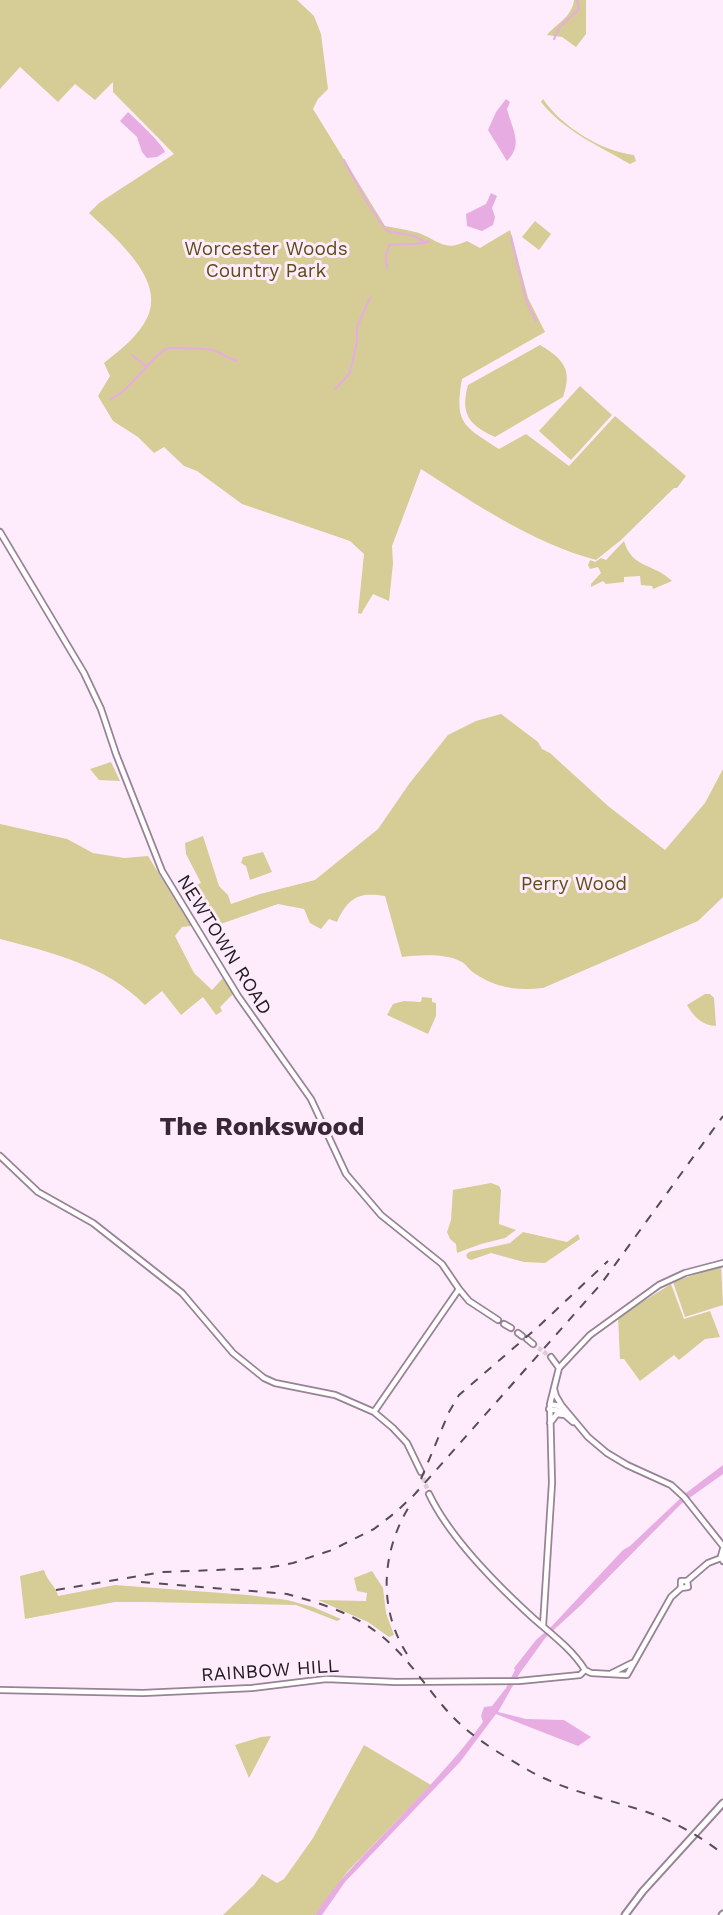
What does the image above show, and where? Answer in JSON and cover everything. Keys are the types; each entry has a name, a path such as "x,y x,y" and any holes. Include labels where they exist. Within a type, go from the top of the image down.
{"main road":[{"name":"NEWTOWN ROAD","path":"0,533 84,673 102,709 116,754 162,871 238,996 311,1099 350,1180 381,1215 442,1264 469,1301 498,1320"},
{"path":"0,1156 38,1192 93,1223 183,1293 233,1353 264,1378 275,1383 335,1395 374,1412 407,1443 421,1472"},
{"path":"544,1627 552,1483 549,1406 559,1368 590,1335 659,1286 685,1273 723,1263"},
{"path":"374,1412 458,1289"},
{"path":"504,1324 511,1328"},
{"path":"522,1336 533,1344"},
{"path":"551,1357 559,1368"},
{"path":"554,1384 556,1396 571,1418"},
{"path":"549,1406 563,1407"},
{"path":"549,1406 565,1412 581,1429"},
{"path":"429,1494 451,1531 585,1670 607,1675 627,1675 671,1597 681,1588 681,1581 687,1581 708,1563 722,1560 723,1548 681,1494 660,1479 607,1453 565,1415 553,1416 549,1424"},
{"path":"607,1675 623,1670 635,1661"},
{"name":"RAINBOW HILL","path":"0,1690 143,1693 252,1688 326,1679 408,1682 516,1681 580,1675 585,1670"},
{"path":"625,1915 643,1891 723,1802"}],"green space":[{"name":"Worcester Woods Country Park","path":"0,0 297,0 314,16 321,34 328,89 313,109 385,226 419,233 447,245 453,246 467,241 480,248 510,230 528,298 545,332 462,379 459,406 464,422 477,435 499,449 526,434 569,466 615,416 686,476 677,488 596,560 527,533 483,509 421,469 392,546 389,601 373,594 361,614 358,613 364,554 350,541 242,504 197,471 184,466 164,447 154,453 138,437 113,421 98,396 110,376 104,363 140,330 148,316 151,302 149,287 134,259 89,213 99,203 174,154 113,92 113,82 95,100 75,84 58,102 20,67 0,89"},
{"path":"574,0 586,0 586,34 576,47 562,37 547,35 567,15"},
{"path":"543,99 561,119 583,136 621,153 634,155 636,161 630,164 571,130 550,112 541,102"},
{"path":"535,221 551,234 539,250 522,237"},
{"path":"540,345 555,355 564,366 567,379 563,397 495,437 479,428 466,411 468,385"},
{"path":"580,386 612,415 571,460 539,431"},
{"path":"624,541 632,557 672,581 653,589 652,586 641,585 640,576 624,577 624,582 606,584 603,581 591,587 601,573 598,567 590,569 590,560 606,560"},
{"name":"Perry Wood","path":"501,714 538,742 542,749 550,753 608,806 665,850 705,803 723,769 723,897 698,921 543,988 534,989 516,989 491,982 472,972 462,962 448,957 402,957 385,896 368,895 355,898 345,907 337,922 329,919 321,929 310,923 304,909 278,904 212,927 196,885 201,883 186,854 185,843 203,836 219,886 228,895 231,904 315,880 378,829 448,735 476,721"},
{"path":"111,762 120,781 99,780 90,769"},
{"path":"0,824 67,839 93,853 124,858 148,856 191,926 182,927 175,936 194,973 212,990 223,978 233,994 220,1007 222,1011 216,1015 203,997 181,1015 162,991 145,1005 96,970 59,955 0,939"},
{"path":"263,852 272,872 250,880 246,866 241,863 243,857"},
{"path":"705,994 714,998 716,1026 699,1020 687,1005"},
{"path":"422,997 432,998 432,1002 436,1003 436,1016 428,1034 387,1015 393,1004 404,1001 421,1002"},
{"path":"491,1183 499,1186 501,1190 499,1224 516,1230 505,1238 457,1253 456,1244 447,1232 451,1220 453,1190"},
{"path":"523,1232 567,1242 578,1234 580,1239 545,1263 524,1262 491,1253 471,1260 467,1258 469,1252 510,1243"},
{"path":"721,1265 723,1305 685,1317 673,1282"},
{"path":"671,1284 684,1319 710,1311 720,1337 705,1339 679,1360 674,1355 640,1381 624,1359 620,1359 618,1317"},
{"path":"44,1570 58,1596 115,1585 248,1595 287,1600 341,1619 337,1621 296,1605 115,1602 25,1619 20,1576"},
{"path":"372,1571 383,1588 386,1613 394,1635 389,1637 368,1622 318,1600 366,1601 367,1593 357,1591 354,1578"},
{"path":"271,1736 249,1778 235,1745"},
{"path":"364,1745 431,1785 348,1871 315,1915 223,1915 262,1874 277,1883 284,1879 313,1838"}],"shaded area":[{"path":"506,99 510,102 507,109 516,142 507,161 488,130 496,112"},
{"path":"128,112 155,138 165,152 157,157 147,158 137,137 120,121"},
{"path":"491,193 497,196 492,208 495,217 493,225 482,231 467,226 466,214 486,204"},
{"path":"723,1465 723,1474 681,1504 546,1637 520,1673 498,1712 526,1719 564,1720 591,1737 578,1746 496,1714 460,1762 345,1882 322,1915 315,1915 346,1874 471,1737 483,1722 481,1716 484,1707 492,1706 506,1688 514,1668 536,1640 623,1550 686,1493"}],"waterway":[{"path":"554,39 559,28 579,9 577,0"},
{"path":"344,160 368,204 387,231 414,236 425,242"},
{"path":"511,236 526,300 536,321"},
{"path":"387,268 386,255 389,245 429,241"},
{"path":"335,389 350,373 357,341 357,327 370,298"},
{"path":"110,399 126,388 163,350 169,348 212,350 237,361"},
{"path":"132,355 146,366"}],"tunnel":[{"path":"533,1344 551,1357"},
{"path":"421,1472 429,1494"}],"railway":[{"path":"56,1590 163,1572 267,1568 293,1563 332,1550 374,1529 414,1495 601,1284 723,1116"},
{"path":"421,1479 449,1412 459,1395 538,1327 608,1261"},
{"path":"407,1654 391,1617 387,1579 393,1541 410,1505"},
{"path":"141,1582 287,1594 344,1613 365,1624 386,1640 458,1722 497,1752 556,1783 665,1819 723,1854"}],"district":[{"name":"The Ronkswood","path":"262,1127"}]}
